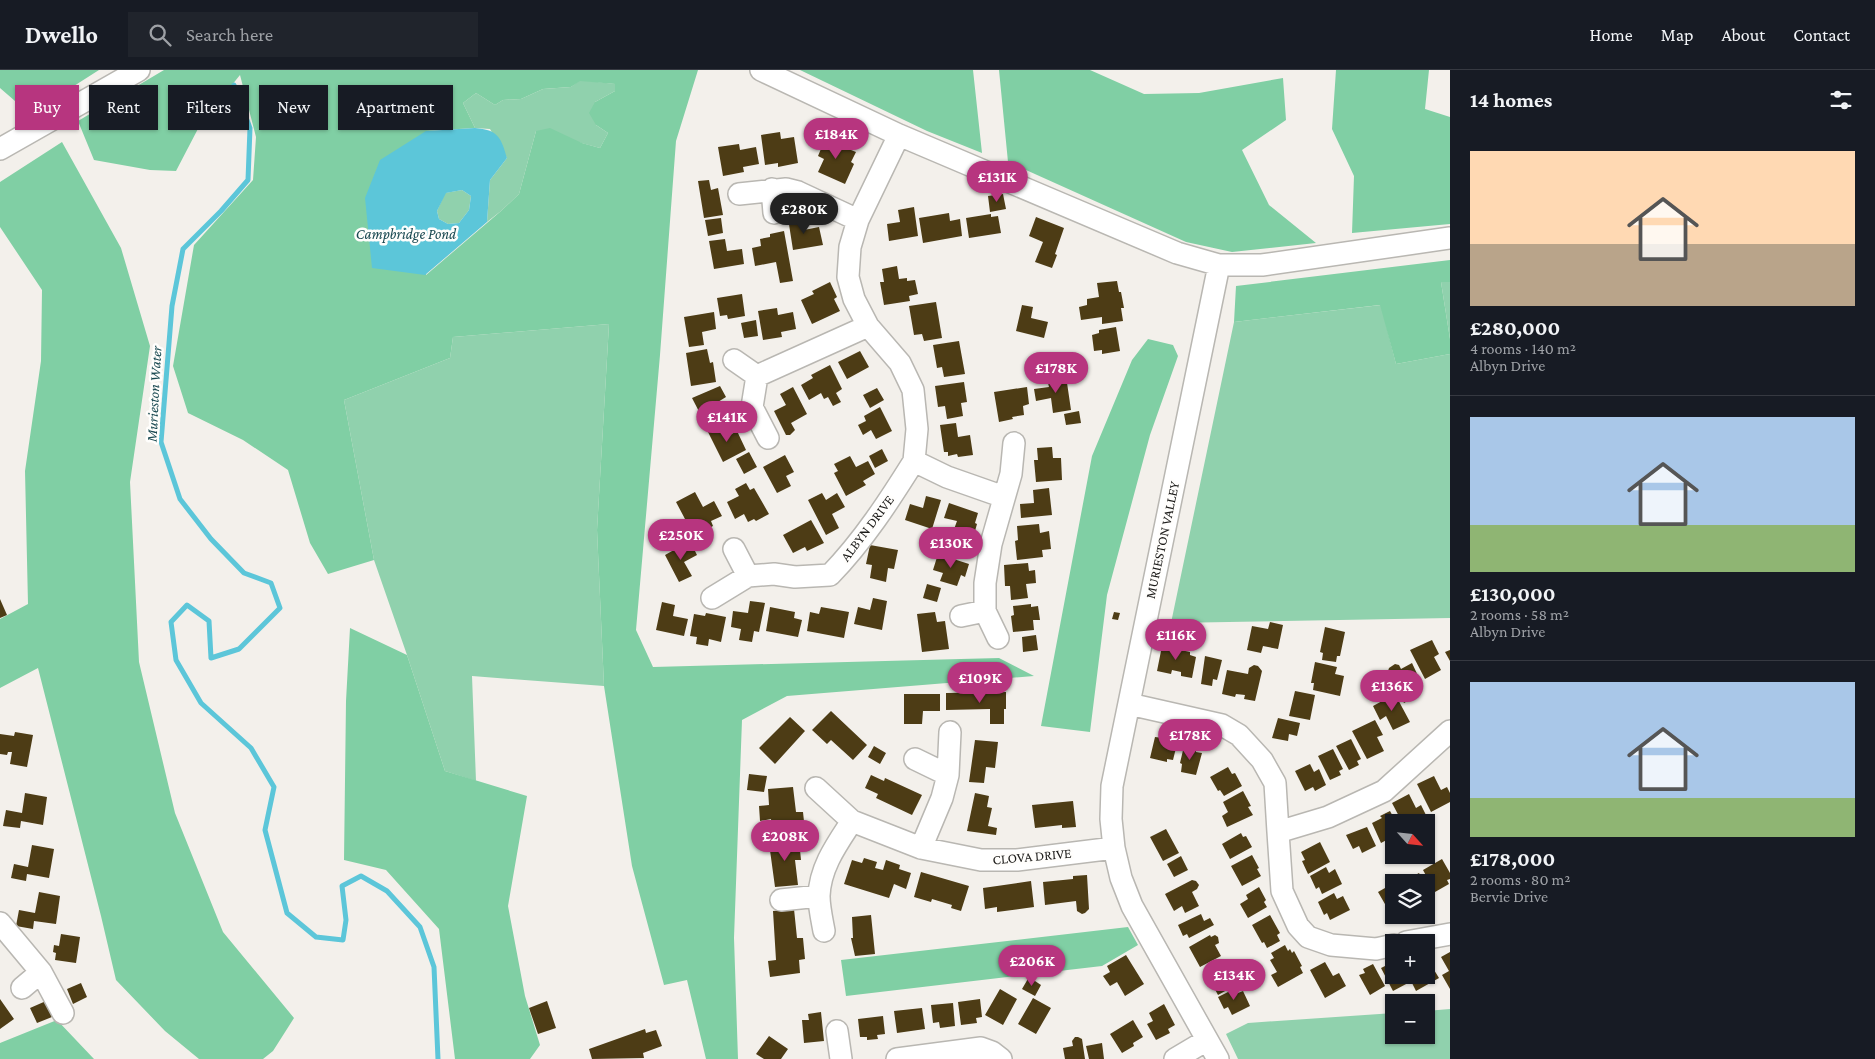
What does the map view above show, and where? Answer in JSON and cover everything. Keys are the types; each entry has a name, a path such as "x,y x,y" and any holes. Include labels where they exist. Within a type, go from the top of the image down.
{"street":[{"path":"2,143 139,70"},
{"path":"761,70 899,135 1177,253 1219,265 1262,265 1450,238"},
{"name":"ALBYN DRIVE","path":"712,598 748,576 774,574 795,577 830,575 852,552 914,461 916,430 913,390 900,363 868,326 854,299 848,277 850,247 858,220 899,135"},
{"path":"772,189 774,213"},
{"path":"739,194 786,189 798,192 858,220"},
{"name":"MURIESTON VALLEY","path":"1218,1059 1132,906 1121,878 1114,848 1111,819 1112,786 1219,265"},
{"path":"757,376 868,326"},
{"path":"734,360 757,376"},
{"path":"757,376 752,407 768,438"},
{"path":"998,638 985,611 985,583 991,544 1011,474 1014,442"},
{"path":"914,461 948,477 1004,497"},
{"path":"734,549 748,576"},
{"path":"961,616 985,611"},
{"path":"1129,704 1222,725 1238,735 1262,760 1275,783 1282,891 1298,926 1308,938 1331,945 1376,948 1385,946"},
{"path":"921,848 942,798 948,775 950,732"},
{"path":"1278,832 1328,817 1384,791 1450,732"},
{"path":"915,759 948,775"},
{"name":"CLOVA DRIVE","path":"816,788 852,821 921,848 981,860 1008,860 1114,848"},
{"path":"824,931 819,896 824,868 852,821"},
{"path":"781,900 819,896"},
{"path":"0,924 41,972 63,1013"},
{"path":"1435,937 1450,934"},
{"path":"22,988 41,972"},
{"path":"837,1031 840,1059"},
{"path":"1175,1059 1207,1040"},
{"path":"897,1059 981,1048 992,1052 1002,1059"}],"green space":[{"path":"0,70 99,70 75,85 15,85 15,101 0,88"},
{"path":"164,70 698,70 676,141 660,355 636,630 653,667 999,658 1034,676 787,696 742,720 734,938 738,1059 706,1059 687,980 664,985 632,866 604,686 597,530 609,324 453,337 450,358 344,400 374,560 328,574 310,543 288,470 243,440 188,413 173,366 194,245 253,180 256,137 249,110 249,85 243,85 240,75 232,85 168,85 168,130 197,130 176,171 150,170 94,160 79,120 89,114 89,130 158,130 158,85 139,85","holes":["580,81 615,84 615,91 595,102 589,113 596,125 608,133 600,148 582,143 550,128 536,131 519,194 426,275 426,131 442,130 338,130 338,85 453,85 453,129 475,128 463,103 476,93 495,105 503,100 521,99 543,89 571,87"]},
{"path":"800,70 973,70 982,153 927,131"},
{"path":"999,70 1090,70 1144,94 1199,93 1283,78 1286,120 1242,150 1269,205 1316,243 1232,252 1186,242 1008,162"},
{"path":"1336,70 1429,70 1425,109 1450,117 1450,224 1352,233 1354,176 1332,129"},
{"path":"580,80 615,84 615,91 595,102 596,125 608,133 600,148 536,131 519,194 487,222 490,180 507,158 490,129 475,128 463,103 476,93 495,105 503,100 521,99 543,89 571,87"},
{"path":"62,142 121,248 150,346 130,482 139,662 175,813 223,932 294,1018 273,1051 263,1059 199,1059 165,1031 116,980 38,668 0,688 0,619 28,604 25,471 41,361 42,290 0,227 0,182"},
{"path":"462,190 471,196 469,210 459,223 448,224 439,219 437,211 445,193"},
{"path":"1450,260 1450,282 1441,282 1450,339 1450,354 1396,364 1380,305 1234,322 1236,286"},
{"path":"1441,282 1450,282 1450,339"},
{"path":"1381,305 1396,364 1450,354 1450,618 1171,623 1234,322"},
{"path":"609,324 597,530 604,686 472,676 476,781 445,771 374,560 344,400 450,358 453,337"},
{"path":"1148,339 1173,345 1178,356 1150,435 1107,595 1090,732 1041,726 1092,456 1132,360"},
{"path":"350,628 407,655 445,771 527,796 508,906 525,996 540,1045 530,1059 455,1059 439,929 386,870 344,860 346,701"},
{"path":"1128,927 1138,945 1102,966 846,996 841,960"},
{"path":"1450,1009 1450,1059 1238,1059 1226,1034 1248,1023 1385,1014 1385,1044 1435,1044 1435,1010"},
{"path":"57,1020 94,1059 0,1059 0,1043"}],"water":[{"name":"Campbridge Pond","path":"475,128 494,133 503,145 507,158 490,180 487,222 425,275 372,268 365,198 380,160 426,131","holes":["462,190 471,196 469,210 459,223 448,224 439,219 437,211 446,193"]}],"building":[{"path":"780,132 781,139 794,137 798,163 778,167 778,163 765,165 761,135"},
{"path":"826,137 856,152 851,162 854,164 845,184 818,172 824,159 818,156"},
{"path":"739,144 740,150 756,147 759,164 743,167 744,172 723,176 718,147"},
{"path":"709,180 711,190 718,188 723,215 704,218 698,181"},
{"path":"1003,194 1006,209 990,212 988,196"},
{"path":"914,207 918,236 889,241 887,224 900,222 898,210"},
{"path":"949,213 950,221 960,219 962,236 923,243 919,218"},
{"path":"991,214 991,217 998,216 1001,233 969,238 966,218"},
{"path":"801,216 804,230 819,227 823,245 793,250 788,218"},
{"path":"1036,217 1064,228 1052,268 1035,262 1043,242 1029,236"},
{"path":"721,218 723,233 708,236 705,220"},
{"path":"784,231 793,281 780,283 776,262 755,266 752,248 761,246 760,239 770,237 770,234"},
{"path":"725,239 727,251 742,249 744,264 714,269 709,241"},
{"path":"897,266 899,279 915,280 918,294 909,296 910,301 884,305 880,282 884,282 882,269"},
{"path":"1117,281 1124,308 1121,308 1123,321 1102,324 1102,317 1081,320 1079,307 1087,305 1087,299 1099,297 1097,283"},
{"path":"830,282 837,297 834,299 840,311 812,324 801,300 814,294 812,291"},
{"path":"742,294 745,316 728,319 727,315 720,316 717,298"},
{"path":"936,302 942,338 924,341 922,334 914,335 909,306"},
{"path":"1022,305 1033,307 1031,318 1048,322 1044,338 1016,331"},
{"path":"777,308 778,315 793,312 796,329 781,332 782,337 763,340 758,311"},
{"path":"714,312 716,329 702,332 704,345 689,347 684,317"},
{"path":"756,320 758,336 744,338 741,323"},
{"path":"1116,327 1120,351 1102,354 1102,350 1094,351 1092,335 1099,333 1099,330"},
{"path":"959,341 965,374 944,377 942,367 937,368 933,345"},
{"path":"707,349 710,363 713,362 716,382 691,386 686,353"},
{"path":"860,351 869,367 847,379 838,362"},
{"path":"830,365 842,389 836,393 841,402 833,406 828,397 824,399 821,393 809,400 801,385 813,378 811,375"},
{"path":"1066,376 1071,410 1053,413 1051,398 1036,401 1034,389 1049,387 1047,379"},
{"path":"964,382 967,402 961,403 963,416 947,419 945,406 938,407 935,386"},
{"path":"720,386 726,397 713,405 720,418 706,425 692,398"},
{"path":"793,387 807,414 791,423 795,430 790,435 786,435 774,411 786,405 780,394"},
{"path":"1027,387 1029,404 1023,406 1024,415 999,422 994,392"},
{"path":"877,388 884,400 870,408 863,395"},
{"path":"880,407 892,431 876,439 871,430 863,435 858,425 866,421 864,416"},
{"path":"1079,411 1081,423 1066,425 1064,414"},
{"path":"724,423 730,435 737,431 746,450 723,462 708,432"},
{"path":"956,423 958,437 970,435 973,455 958,457 957,454 948,456 948,452 944,452 940,425"},
{"path":"1052,447 1053,458 1061,458 1062,480 1036,482 1034,460 1038,460 1037,448"},
{"path":"882,449 888,461 875,468 869,456"},
{"path":"749,452 757,467 744,474 736,459"},
{"path":"785,455 794,472 786,476 791,486 777,493 763,467"},
{"path":"850,456 856,467 868,461 875,474 863,481 866,485 846,496 834,473 838,471 834,464"},
{"path":"746,483 750,490 754,488 769,514 756,521 754,519 748,522 744,514 735,519 727,502 739,496 735,489"},
{"path":"1049,488 1052,515 1021,518 1020,504 1034,503 1033,490"},
{"path":"695,492 703,507 714,501 722,516 711,521 713,526 694,536 676,502"},
{"path":"822,493 826,500 837,493 845,507 832,514 839,528 826,535 808,500"},
{"path":"926,496 941,500 932,529 905,520 910,504 923,508"},
{"path":"949,503 978,513 973,538 953,532 957,521 944,518"},
{"path":"811,520 824,543 807,551 805,547 793,553 783,535"},
{"path":"1039,524 1040,533 1049,531 1051,549 1042,550 1043,557 1017,560 1015,541 1018,540 1017,526"},
{"path":"690,541 697,555 684,562 692,576 679,582 665,555"},
{"path":"870,545 898,550 894,569 888,568 886,582 870,578 872,565 866,564"},
{"path":"938,554 969,564 965,577 961,575 957,586 940,581 943,573 933,570"},
{"path":"1028,563 1029,571 1035,570 1036,583 1026,584 1028,598 1011,600 1010,586 1005,586 1004,565"},
{"path":"927,584 941,588 937,602 923,598"},
{"path":"873,598 887,601 882,630 854,624 858,607 870,610"},
{"path":"0,599 7,615 0,618"},
{"path":"750,601 765,603 759,632 754,631 752,642 739,640 741,629 731,627 733,611 748,613"},
{"path":"662,602 675,605 673,616 688,619 684,636 656,630"},
{"path":"1031,604 1031,607 1038,606 1040,620 1033,620 1034,630 1013,632 1011,616 1014,615 1013,606"},
{"path":"770,607 795,612 794,618 802,620 798,637 766,631"},
{"path":"821,607 849,612 844,638 807,631 810,612 819,614"},
{"path":"935,612 937,622 945,621 949,649 922,652 917,614"},
{"path":"1114,612 1120,613 1118,620 1112,619"},
{"path":"706,613 726,617 721,642 709,639 708,646 696,644 697,637 690,636 694,614 705,616"},
{"path":"1270,622 1283,625 1278,649 1263,646 1261,653 1247,650 1252,626 1268,629"},
{"path":"1325,627 1345,632 1340,656 1337,656 1336,662 1322,660 1323,653 1320,652"},
{"path":"1036,635 1038,650 1023,652 1022,637"},
{"path":"1432,640 1439,654 1434,657 1441,670 1425,679 1410,650"},
{"path":"1163,641 1177,644 1176,649 1190,652 1190,655 1196,657 1192,678 1181,676 1181,672 1172,670 1171,674 1157,671"},
{"path":"1450,650 1450,661 1445,652"},
{"path":"1205,656 1222,660 1217,680 1213,679 1212,686 1201,684"},
{"path":"1315,662 1337,667 1335,674 1344,676 1340,696 1313,690 1314,683 1311,683"},
{"path":"1412,663 1419,678 1413,681 1420,694 1404,703 1388,671 1395,664 1399,665 1401,669"},
{"path":"1254,665 1258,666 1262,671 1255,701 1244,699 1245,695 1236,694 1235,697 1222,694 1227,670 1248,674 1249,668"},
{"path":"1295,691 1315,695 1310,720 1289,716"},
{"path":"1006,692 1004,724 990,724 990,709 946,710 946,693"},
{"path":"904,694 940,694 940,711 923,711 922,724 904,724"},
{"path":"1395,694 1410,722 1393,730 1386,716 1380,720 1373,706"},
{"path":"831,711 867,745 853,760 831,740 827,744 812,730"},
{"path":"790,717 805,731 775,764 759,748"},
{"path":"1278,718 1300,723 1297,736 1289,734 1288,741 1272,738"},
{"path":"1375,720 1383,735 1377,737 1384,751 1367,759 1352,731"},
{"path":"15,732 33,735 27,767 10,764 12,752 8,752 7,755 0,754 0,734 14,736"},
{"path":"1155,737 1178,740 1173,760 1167,759 1167,762 1150,758"},
{"path":"1351,739 1361,759 1357,761 1359,765 1349,770 1336,746"},
{"path":"975,740 998,742 995,768 986,767 984,783 969,782"},
{"path":"874,746 886,753 880,764 868,757"},
{"path":"1184,746 1196,749 1196,752 1202,753 1196,775 1181,772 1182,764 1180,763"},
{"path":"1333,749 1343,769 1339,771 1341,775 1330,780 1318,756"},
{"path":"1310,764 1314,772 1319,769 1326,785 1315,791 1313,787 1305,791 1295,771"},
{"path":"1228,767 1232,774 1235,773 1242,786 1224,796 1220,790 1218,791 1210,777"},
{"path":"749,774 767,776 764,792 747,790"},
{"path":"871,775 884,781 885,778 922,795 912,815 876,798 878,794 865,788"},
{"path":"1434,776 1441,790 1447,787 1450,793 1450,802 1431,812 1417,784"},
{"path":"793,787 796,812 803,812 805,831 772,834 771,819 760,821 759,806 769,805 768,789"},
{"path":"1243,791 1251,806 1248,807 1253,815 1227,827 1222,816 1228,812 1223,802"},
{"path":"25,793 47,797 43,825 21,821 20,828 3,826 6,810 22,813"},
{"path":"975,793 989,796 987,807 992,808 988,826 997,828 996,835 967,831"},
{"path":"1409,794 1416,808 1421,805 1426,814 1398,814 1392,803"},
{"path":"1073,801 1076,827 1062,828 1062,825 1035,828 1032,805"},
{"path":"1390,811 1392,814 1385,814 1385,841 1381,843 1372,823 1382,818 1380,816"},
{"path":"1367,827 1376,846 1362,853 1359,846 1353,849 1346,835"},
{"path":"1166,829 1179,853 1163,861 1150,837"},
{"path":"1241,833 1243,837 1246,836 1252,847 1230,859 1222,844"},
{"path":"799,840 801,860 795,860 798,885 775,887 769,843"},
{"path":"1320,842 1330,862 1308,874 1302,861 1305,860 1301,852"},
{"path":"32,845 54,849 49,878 27,874 26,881 11,878 14,864 28,867"},
{"path":"1252,855 1261,876 1242,886 1231,866"},
{"path":"1181,856 1188,870 1174,877 1167,864"},
{"path":"864,858 877,862 875,868 883,870 886,860 900,865 899,869 911,873 906,889 894,884 889,898 844,884 852,860 862,863"},
{"path":"1442,859 1450,873 1450,879 1447,880 1449,884 1435,892 1435,874 1425,874 1423,870"},
{"path":"1326,867 1329,873 1335,869 1342,884 1322,894 1319,887 1316,889 1310,876"},
{"path":"921,872 969,886 961,911 951,908 952,905 932,899 931,902 914,897"},
{"path":"1087,875 1089,909 1085,913 1082,914 1077,911 1076,901 1045,905 1043,882 1073,879 1073,876"},
{"path":"1192,880 1196,881 1199,885 1192,892 1199,906 1185,913 1182,906 1174,911 1165,894"},
{"path":"1031,881 1034,907 997,912 997,907 985,909 983,888"},
{"path":"1259,887 1266,900 1264,902 1267,907 1248,918 1240,904 1248,899 1246,895"},
{"path":"1385,888 1385,904 1378,892"},
{"path":"39,892 60,896 56,924 34,921 33,929 16,926 19,910 35,913"},
{"path":"1334,893 1337,899 1343,896 1350,910 1330,920 1327,913 1324,915 1318,902"},
{"path":"794,909 797,938 803,938 805,959 799,960 800,973 770,977 768,961 776,960 773,911"},
{"path":"1201,914 1204,921 1210,918 1214,925 1189,938 1187,934 1183,936 1178,925"},
{"path":"871,915 875,954 855,956 851,938 853,938 852,917"},
{"path":"1270,915 1280,933 1277,935 1280,941 1267,948 1252,925"},
{"path":"61,934 80,937 76,963 55,960 54,945 59,946"},
{"path":"1210,935 1211,937 1215,935 1218,937 1219,943 1215,945 1221,956 1200,967 1189,947"},
{"path":"1285,945 1288,951 1290,949 1292,953 1294,951 1302,966 1300,967 1303,973 1278,987 1271,975 1277,972 1270,960 1274,958 1271,953"},
{"path":"1450,952 1450,989 1442,975 1449,971 1441,957"},
{"path":"1126,955 1144,984 1125,996 1117,982 1110,986 1103,976 1110,972 1107,966"},
{"path":"1233,961 1237,969 1232,971 1234,976 1232,978 1236,985 1218,995 1208,971"},
{"path":"1325,962 1333,976 1339,973 1346,986 1325,998 1310,970"},
{"path":"1373,964 1385,986 1370,995 1359,975 1365,973 1363,969"},
{"path":"1385,966 1385,976 1381,968"},
{"path":"1435,972 1439,978 1435,980"},
{"path":"1029,977 1041,985 1035,996 1022,989"},
{"path":"81,983 87,997 73,1004 67,989"},
{"path":"1389,984 1406,984 1393,991"},
{"path":"1412,984 1428,984 1416,991"},
{"path":"1236,988 1238,993 1243,991 1250,1006 1232,1015 1228,1007 1224,1009 1218,997"},
{"path":"1000,989 1017,999 1003,1025 985,1015"},
{"path":"1033,998 1051,1008 1036,1034 1018,1024"},
{"path":"0,999 14,1019 0,1029"},
{"path":"980,999 982,1017 976,1018 977,1023 961,1025 958,1002"},
{"path":"46,1001 52,1017 37,1023 30,1008"},
{"path":"547,1001 556,1028 538,1034 529,1008"},
{"path":"953,1003 955,1026 940,1028 939,1022 933,1023 931,1005"},
{"path":"1164,1004 1175,1025 1168,1029 1170,1033 1156,1040 1147,1024 1153,1021 1149,1013"},
{"path":"922,1008 925,1029 897,1033 894,1011"},
{"path":"821,1012 824,1041 804,1043 802,1020 809,1020 808,1014"},
{"path":"883,1016 885,1034 877,1035 878,1039 867,1040 867,1037 860,1037 858,1019"},
{"path":"1133,1020 1143,1037 1133,1043 1134,1046 1122,1053 1110,1034"},
{"path":"645,1029 646,1033 656,1030 662,1046 643,1053 644,1058 592,1059 589,1049"},
{"path":"769,1036 788,1049 781,1059 764,1059 756,1054"},
{"path":"1075,1037 1082,1039 1085,1059 1065,1059 1063,1048 1073,1046 1072,1041"},
{"path":"1102,1043 1104,1059 1089,1059 1086,1046"}],"waterway":[{"name":"Murieston Water","path":"249,125 248,180 221,211 183,249 172,306 161,442 180,499 211,539 244,573 271,583 280,608 239,649 211,658 209,621 187,605 171,622 176,660 201,703 251,748 274,787 265,830 287,913 316,937 343,940 346,920 342,886 361,876 387,891 420,927 434,967 438,1059"}]}
